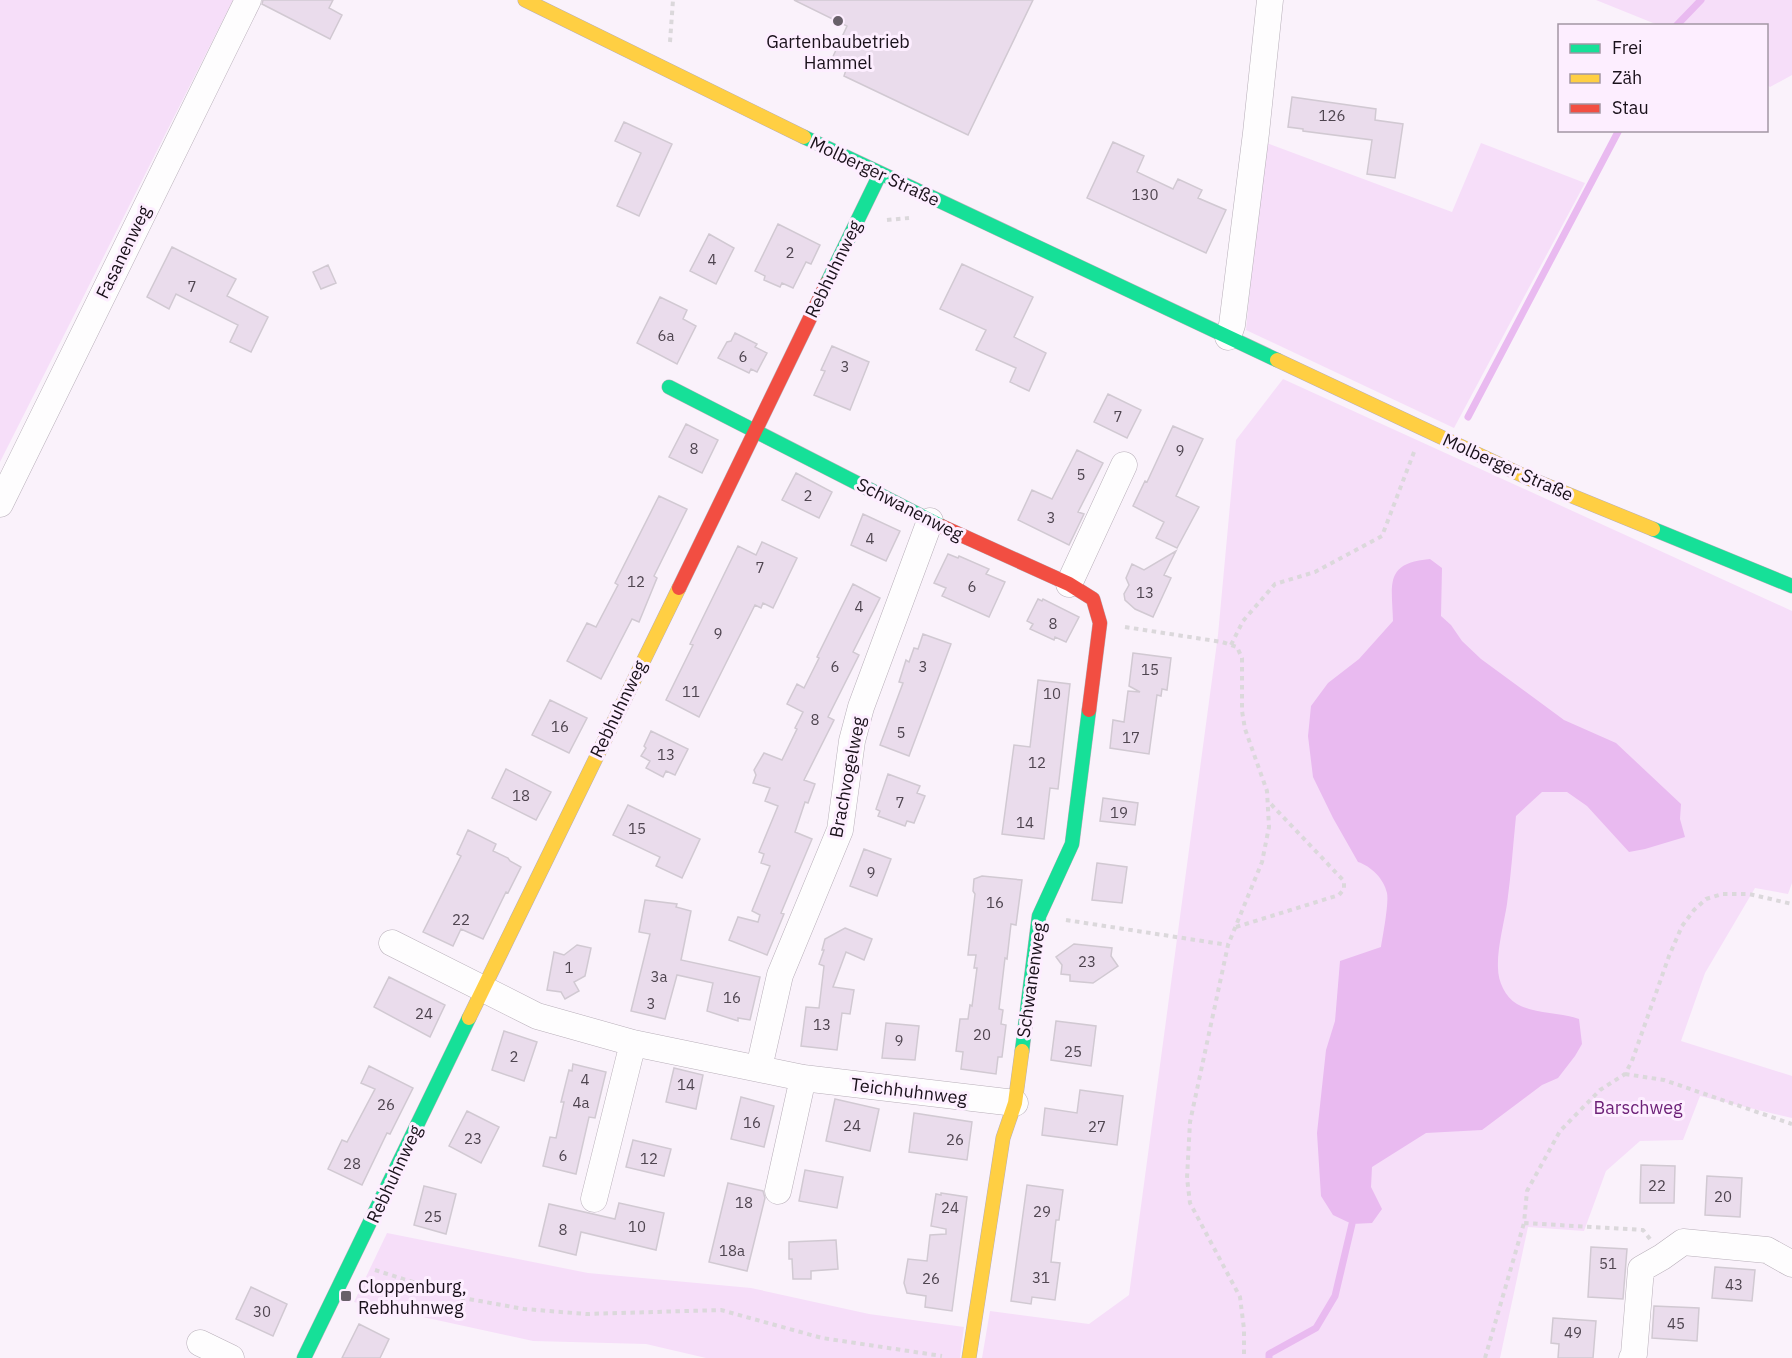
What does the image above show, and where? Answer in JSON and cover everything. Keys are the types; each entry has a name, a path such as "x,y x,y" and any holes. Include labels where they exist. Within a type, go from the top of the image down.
{"street":[{"name":"Fasanenweg","path":"0,504 248,0"},
{"name":"Molberger Straße","path":"525,0 880,174 1528,478 1792,586"},
{"path":"1228,337 1232,325 1255,145 1270,0"},
{"name":"Rebhuhnweg","path":"304,1358 481,989 880,174"},
{"path":"669,387 755,429"},
{"name":"Schwanenweg","path":"755,429 930,521 1069,584 1094,599 1100,623 1072,844 1039,916 1015,1103 1003,1138 969,1358"},
{"path":"1069,584 1124,465"},
{"name":"Brachvogelweg","path":"759,1068 780,975 840,830 852,741 861,707 930,521"},
{"path":"392,943 481,989"},
{"name":"Teichhuhnweg","path":"481,989 537,1016 633,1044 803,1078 1015,1103"},
{"path":"594,1199 633,1044"},
{"path":"778,1191 803,1078"},
{"path":"1632,1358 1641,1269 1683,1242 1767,1250 1792,1264"},
{"path":"200,1343 231,1358"}],"path":[{"path":"670,43 673,0"},
{"path":"1231,645 1243,621 1275,584 1315,572 1382,536 1413,452 1429,457 1440,437"},
{"path":"1100,623 1222,642 1237,647 1242,658 1242,711 1245,729 1267,791 1269,827 1262,862 1228,945 1190,1122 1187,1179 1190,1203 1240,1297 1244,1329 1244,1358"},
{"path":"1236,927 1339,895 1344,889 1344,881 1268,801"},
{"path":"1485,1358 1524,1223 1527,1191 1560,1131 1600,1090 1625,1074 1632,1061 1668,956 1682,926 1706,899 1722,894 1749,894 1792,904"},
{"path":"1039,916 1228,945"},
{"path":"1625,1074 1664,1080 1792,1124"},
{"path":"1524,1223 1643,1230 1662,1257"},
{"path":"352,1261 463,1298 524,1309 586,1314 721,1310 822,1338 952,1357"}],"green space":[{"path":"0,0 233,0 0,462"},
{"path":"1596,0 1792,0 1792,75 1770,87 1768,86 1768,24 1656,24"},
{"path":"1264,142 1452,212 1481,143 1585,183 1454,428 1246,330"},
{"name":"Barschweg","path":"1283,379 1792,611 1792,883 1788,894 1755,888 1705,973 1681,1041 1792,1076 1792,1118 1700,1096 1683,1140 1640,1141 1606,1171 1584,1231 1528,1227 1500,1358 982,1358 990,1311 1089,1324 1129,1295 1218,635 1236,440"},
{"path":"387,1233 588,1273 751,1288 869,1314 964,1327 960,1358 706,1358 646,1344 533,1341 354,1302"}],"shaded area":[{"path":"1430,559 1442,568 1441,616 1451,625 1462,641 1481,659 1564,720 1616,743 1681,804 1680,819 1685,837 1629,852 1587,806 1567,792 1542,792 1516,816 1499,953 1499,978 1506,993 1517,1004 1531,1010 1579,1019 1582,1044 1558,1078 1542,1085 1482,1130 1426,1133 1372,1167 1371,1187 1382,1209 1372,1223 1352,1224 1333,1215 1321,1196 1317,1133 1326,1050 1335,1021 1340,961 1381,947 1386,919 1387,893 1380,878 1368,867 1358,862 1313,777 1308,736 1311,706 1328,683 1359,659 1393,621 1392,586 1398,571 1415,561"}],"building":[{"path":"263,0 333,0 329,8 342,15 330,39 262,4"},
{"path":"794,0 1033,0 968,135 844,76 846,70 830,63 847,26"},
{"path":"1292,97 1376,109 1375,120 1403,124 1395,178 1367,174 1372,140 1288,127"},
{"path":"624,122 672,144 639,216 617,206 641,153 615,141"},
{"path":"1113,142 1144,156 1137,172 1173,189 1178,179 1202,190 1198,198 1226,210 1206,253 1087,198"},
{"path":"778,224 820,245 811,264 806,262 793,288 782,283 780,287 764,280 765,276 755,271"},
{"path":"709,234 734,248 716,284 690,271"},
{"path":"172,247 236,279 227,296 268,317 251,352 230,342 238,325 176,294 169,309 147,297"},
{"path":"962,264 1033,297 1014,337 1046,353 1029,391 1010,382 1016,368 976,350 986,330 940,309"},
{"path":"328,265 336,283 321,289 313,272"},
{"path":"660,297 687,310 683,319 696,326 677,364 637,343"},
{"path":"735,333 757,344 755,347 767,353 757,372 751,369 749,373 718,358"},
{"path":"832,346 869,362 850,410 814,395 825,371 821,370"},
{"path":"1108,394 1141,410 1127,438 1094,422"},
{"path":"686,424 718,440 702,473 669,457"},
{"path":"1173,426 1203,439 1176,496 1199,507 1177,548 1156,538 1164,522 1133,506"},
{"path":"1077,450 1103,463 1078,512 1084,514 1069,545 1018,520 1032,490 1052,499"},
{"path":"796,473 832,492 819,518 782,500"},
{"path":"659,496 687,509 654,576 657,578 639,622 632,619 601,679 567,661 587,623 596,627 618,585 615,583"},
{"path":"863,514 900,531 886,561 851,545"},
{"path":"762,542 797,558 773,608 763,603 761,608 755,605 699,717 666,700 693,645 690,644 738,546 756,555"},
{"path":"1176,551 1164,575 1171,578 1153,617 1135,609 1125,600 1124,594 1129,585 1126,578 1132,564 1144,570"},
{"path":"948,554 958,558 959,556 989,569 986,574 1005,582 989,617 942,596 946,588 934,583"},
{"path":"853,584 880,598 853,652 859,655 828,717 834,720 804,780 815,784 808,803 805,802 795,832 812,839 781,913 784,914 767,955 729,940 738,917 758,922 760,915 752,911 770,866 761,863 764,854 759,852 778,806 765,801 770,788 753,783 756,775 754,770 764,753 782,760 803,712 787,704 797,684 804,688"},
{"path":"1038,599 1042,601 1043,599 1079,617 1066,642 1055,637 1054,640 1030,629 1033,624 1027,621"},
{"path":"923,634 951,644 909,756 880,745 903,683 899,682 906,660 909,662 914,648 918,649"},
{"path":"1133,653 1171,658 1167,690 1162,689 1161,696 1157,695 1149,754 1110,748 1113,720 1124,722 1128,691 1140,692 1129,686"},
{"path":"1038,680 1070,684 1058,789 1050,788 1044,839 1002,834 1014,745 1030,747"},
{"path":"550,700 587,718 569,753 532,735"},
{"path":"651,731 688,749 675,775 666,771 663,777 646,768 650,761 641,756"},
{"path":"506,769 551,792 536,820 492,798"},
{"path":"888,774 920,786 917,793 925,796 914,823 907,821 905,826 878,816 880,811 876,809"},
{"path":"1103,798 1138,803 1135,825 1100,821"},
{"path":"628,805 700,839 682,878 656,866 660,857 613,835"},
{"path":"468,830 496,844 493,851 521,867 483,939 461,929 453,946 423,932 461,856 457,854"},
{"path":"864,849 891,859 877,896 850,886"},
{"path":"1097,863 1127,867 1122,903 1092,900"},
{"path":"982,876 1022,880 1016,925 1011,924 1007,959 1005,958 999,1009 1003,1010 1001,1024 1006,1025 1002,1057 998,1057 996,1074 961,1069 963,1052 956,1051 960,1019 968,1019 970,1005 972,1006 977,968 974,968 976,955 968,955 975,894 974,879"},
{"path":"645,900 677,904 676,907 691,911 681,960 760,977 750,1020 738,1018 738,1021 707,1011 713,983 677,975 665,1019 631,1011 650,934 639,932"},
{"path":"845,928 872,939 864,960 846,952 833,987 854,990 850,1014 842,1013 837,1050 801,1046 806,1007 819,1008 824,966 819,964 825,939"},
{"path":"1074,944 1112,948 1111,956 1118,966 1093,983 1070,981 1070,975 1061,974 1062,965 1056,957"},
{"path":"577,945 591,948 585,976 574,982 579,991 565,999 561,992 547,990 554,952 564,955"},
{"path":"389,977 445,1005 430,1037 374,1007"},
{"path":"1056,1021 1096,1026 1091,1066 1051,1060"},
{"path":"886,1023 919,1026 915,1060 882,1058"},
{"path":"504,1031 537,1042 524,1081 492,1070"},
{"path":"573,1064 606,1072 595,1118 589,1117 576,1174 543,1166 550,1137 556,1138 564,1102 561,1102 569,1070 572,1071"},
{"path":"369,1066 413,1088 390,1134 387,1133 362,1185 328,1169 342,1140 347,1142 375,1089 361,1083"},
{"path":"674,1068 703,1075 696,1109 666,1102"},
{"path":"1080,1090 1123,1096 1117,1145 1042,1135 1045,1108 1077,1113"},
{"path":"741,1097 774,1106 764,1147 731,1139"},
{"path":"835,1099 879,1109 870,1151 826,1141"},
{"path":"467,1111 499,1127 481,1163 449,1146"},
{"path":"914,1113 972,1122 967,1160 909,1152"},
{"path":"633,1140 671,1149 664,1176 626,1167"},
{"path":"1641,1165 1675,1166 1674,1203 1640,1203"},
{"path":"805,1170 843,1177 837,1208 799,1201"},
{"path":"1707,1176 1742,1178 1740,1217 1705,1215"},
{"path":"728,1183 763,1191 765,1198 747,1271 709,1262"},
{"path":"1027,1185 1063,1190 1059,1220 1056,1220 1051,1262 1060,1263 1055,1300 1032,1297 1031,1304 1011,1301"},
{"path":"424,1186 456,1194 446,1234 414,1225"},
{"path":"941,1193 967,1197 952,1311 925,1307 926,1296 907,1293 904,1283 908,1259 927,1261 930,1235 946,1234 946,1229 931,1226 936,1194 941,1195"},
{"path":"619,1203 664,1213 656,1250 581,1232 576,1255 539,1246 549,1204 615,1219"},
{"path":"836,1240 838,1269 811,1271 811,1279 793,1279 792,1259 789,1259 789,1242"},
{"path":"1591,1247 1627,1249 1623,1299 1588,1297"},
{"path":"1715,1267 1755,1270 1752,1301 1712,1298"},
{"path":"251,1287 287,1304 273,1336 236,1319"},
{"path":"1654,1306 1699,1308 1697,1341 1652,1338"},
{"path":"1553,1318 1596,1321 1593,1358 1558,1358 1559,1344 1551,1343"},
{"path":"359,1324 389,1339 380,1358 342,1358"}],"waterway":[{"path":"1678,24 1701,0"},
{"path":"1468,417 1618,132"},
{"path":"1269,1358 1269,1354 1316,1328 1335,1296 1352,1224"}],"traffic: fast":[{"path":"804,137 1277,360"},
{"path":"827,283 880,174"},
{"path":"669,387 941,526"},
{"path":"1653,529 1792,586"},
{"path":"1022,1051 1039,916 1072,844 1089,710"},
{"path":"304,1358 469,1018"}],"traffic: slow":[{"path":"525,0 804,137"},
{"path":"1277,360 1528,478 1653,529"},
{"path":"469,1018 679,588"},
{"path":"969,1358 1003,1138 1015,1103 1022,1051"}],"traffic: jam":[{"path":"679,588 827,283"},
{"path":"941,526 1069,584 1093,599 1100,623 1089,710"}],"place":[{"name":"Gartenbaubetrieb Hammel","path":"838,21"},
{"name":"Cloppenburg, Rebhuhnweg","path":"346,1296"}]}
